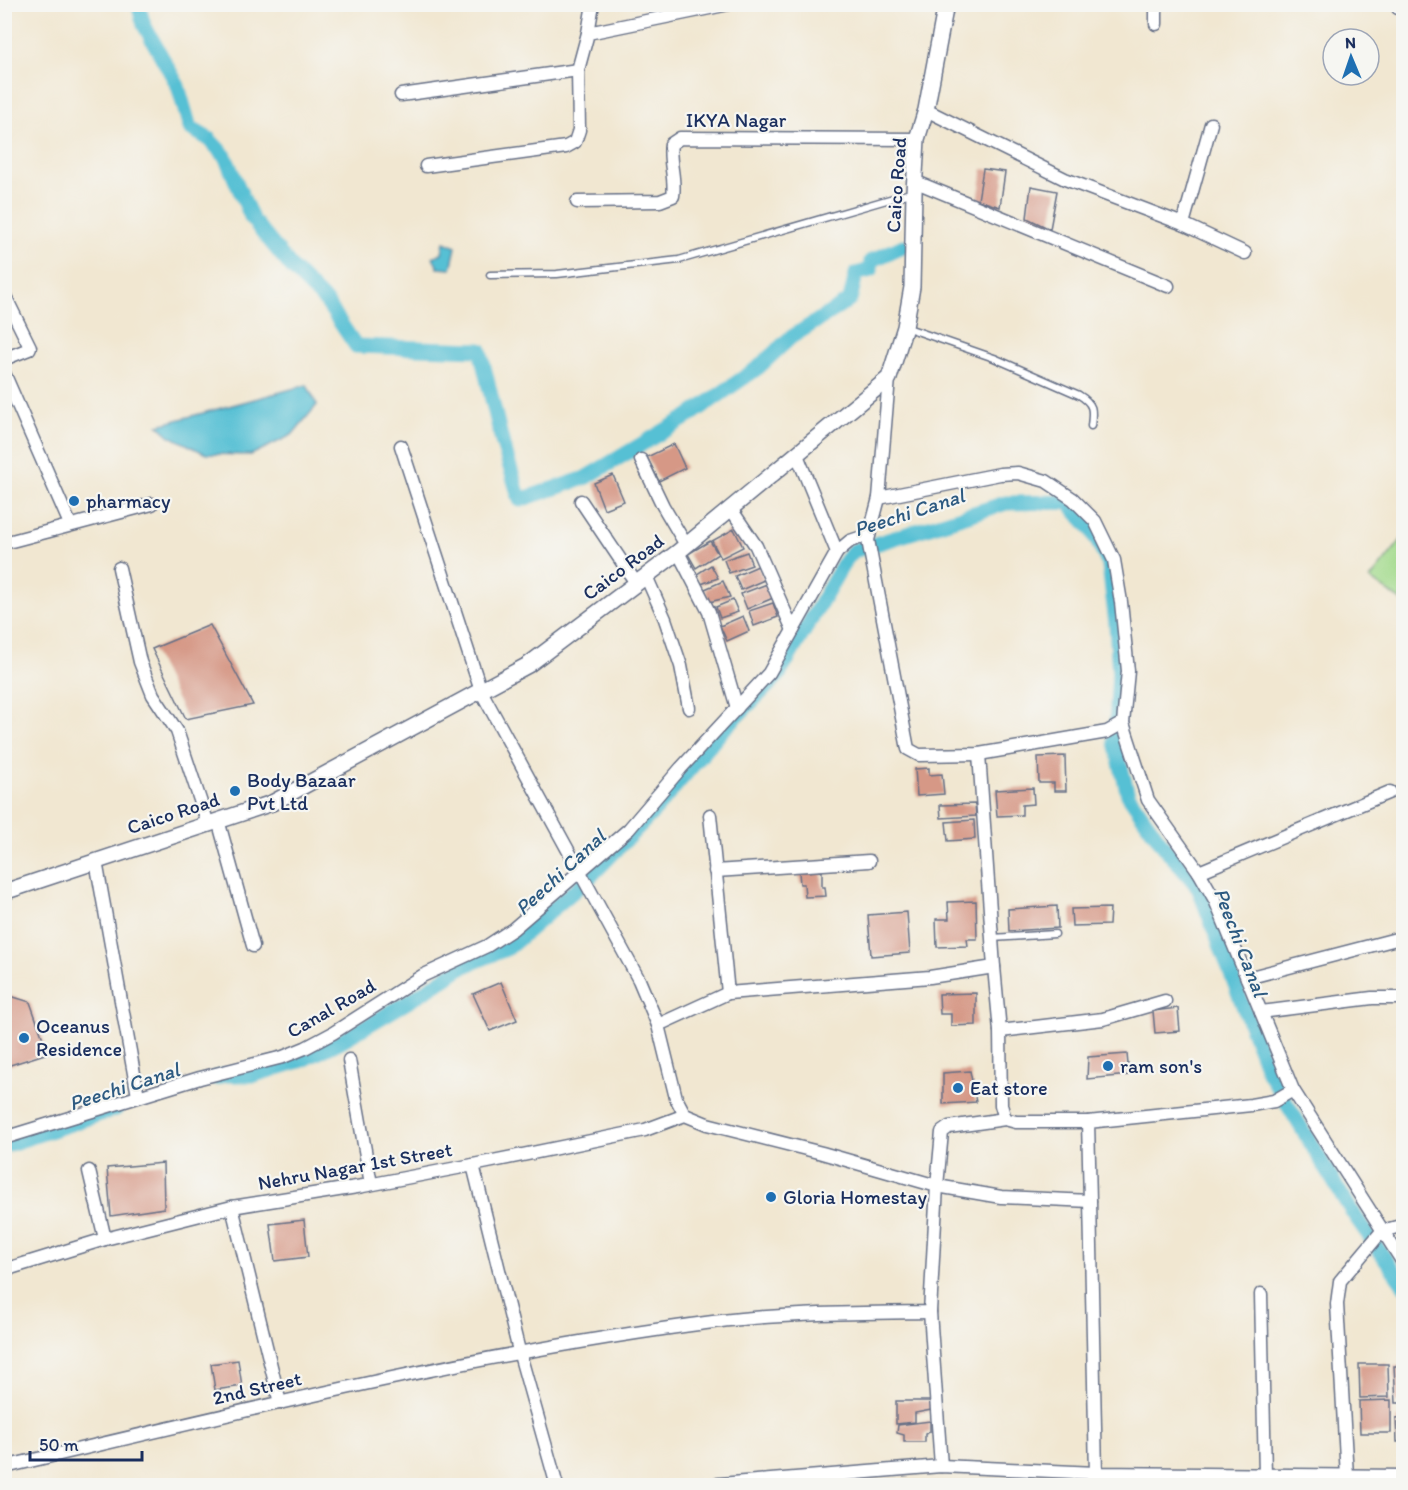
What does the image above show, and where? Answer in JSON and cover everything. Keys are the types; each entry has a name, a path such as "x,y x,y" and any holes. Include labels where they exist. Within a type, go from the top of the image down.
{"street":[{"path":"426,166 566,147 575,142 579,130 578,70 593,4"},
{"path":"588,33 729,4"},
{"name":"Caico Road","path":"4,892 272,803 528,665 682,549 890,378 905,327 912,287 917,139 926,110 946,4"},
{"path":"1156,4 1156,24"},
{"path":"401,95 578,70"},
{"path":"926,110 1065,179 1183,224 1245,253"},
{"path":"1183,224 1212,124"},
{"name":"IKYA Nagar","path":"577,202 669,199 673,196 675,187 671,144 680,138 917,139"},
{"path":"914,187 1168,286"},
{"path":"4,294 30,347 4,359"},
{"path":"4,373 70,524"},
{"path":"890,378 879,498 868,537 908,749 919,755 979,754 1107,732 1123,723"},
{"path":"401,446 481,691 639,980 658,1024 676,1098 684,1115"},
{"path":"797,455 837,552 850,541 868,537"},
{"path":"641,460 709,612 738,708"},
{"path":"879,498 1000,474 1018,473 1046,481 1073,499 1095,521 1114,560 1128,670 1123,723 1148,800 1199,872 1215,900 1261,1012 1290,1092 1404,1264"},
{"path":"580,501 641,580 665,619 681,666 689,708"},
{"path":"4,543 152,504"},
{"path":"730,509 756,546 793,630"},
{"name":"Canal Road","path":"4,1138 227,1070 275,1060 305,1048 333,1034 422,976 487,946 513,929 581,875 629,828 769,673 837,552"},
{"path":"119,568 140,662 153,695 177,731 213,822 253,946"},
{"path":"979,754 1000,1031 1001,1105 1005,1119"},
{"path":"1199,872 1390,792"},
{"path":"710,815 728,993"},
{"path":"96,861 138,1096"},
{"path":"715,871 869,861"},
{"path":"1247,978 1404,937"},
{"path":"658,1024 728,993 930,977 994,967"},
{"path":"1261,1012 1372,998 1404,998"},
{"path":"1000,1031 1103,1019 1165,1001"},
{"path":"349,1060 371,1184"},
{"path":"941,1466 930,1312 942,1132 949,1127 1005,1119 1016,1122 1088,1122 1251,1105 1274,1101 1290,1092"},
{"path":"472,1165 645,1130 684,1115 707,1124 822,1153 937,1186 1000,1197 1090,1201"},
{"path":"1088,1122 1096,1473"},
{"name":"Nehru Nagar 1st Street","path":"4,1270 105,1239 232,1207 472,1165 519,1351 557,1485"},
{"path":"89,1171 105,1239"},
{"path":"232,1207 280,1403"},
{"path":"1347,1476 1337,1304 1340,1281 1382,1231 1404,1225"},
{"path":"1261,1294 1265,1475"},
{"name":"2nd Street","path":"4,1467 519,1351 715,1322 809,1314 930,1312"},
{"path":"696,1485 833,1481 941,1466 1160,1476 1265,1475 1300,1480 1347,1476 1404,1476"}],"lane":[{"path":"490,275 557,274 679,260 914,187"},
{"path":"905,327 994,358 1089,400 1092,410 1091,426"},
{"path":"992,938 1055,934"}],"green space":[{"path":"1403,538 1403,602 1370,579"}],"water":[{"path":"444,242 456,247 451,269 438,268 433,257 442,253"},
{"path":"307,385 317,405 292,435 251,455 206,454 170,436 158,425"}],"building":[{"path":"983,169 1005,172 1000,207 978,200"},
{"path":"1031,186 1057,191 1050,229 1027,218"},
{"path":"674,444 685,468 659,481 647,457"},
{"path":"613,475 624,501 604,509 594,483"},
{"path":"734,529 743,547 721,558 712,541"},
{"path":"710,541 718,554 696,568 688,554"},
{"path":"747,552 752,565 729,573 724,560"},
{"path":"711,565 718,578 701,584 697,574"},
{"path":"758,566 764,580 741,590 735,576"},
{"path":"723,581 730,597 709,602 705,589"},
{"path":"767,584 773,598 747,609 741,594"},
{"path":"733,600 738,612 720,618 716,607"},
{"path":"773,603 778,617 754,626 749,611"},
{"path":"743,616 749,631 727,641 720,626"},
{"path":"210,625 253,705 186,719 152,649"},
{"path":"1065,756 1066,791 1054,791 1054,783 1039,783 1038,757"},
{"path":"929,768 929,775 942,774 944,794 917,796 915,769"},
{"path":"1033,788 1034,804 1022,805 1022,815 997,816 995,790"},
{"path":"975,804 976,816 941,818 940,805"},
{"path":"974,820 975,839 948,841 946,822"},
{"path":"822,871 822,887 825,887 826,896 805,897 804,884 800,884 799,872"},
{"path":"976,901 977,939 967,939 968,946 937,947 936,919 949,919 948,902"},
{"path":"1057,906 1058,928 1009,931 1008,909"},
{"path":"1110,908 1109,925 1072,926 1071,909"},
{"path":"907,912 910,953 871,956 868,915"},
{"path":"501,982 517,1020 490,1031 473,994"},
{"path":"976,993 976,1025 951,1026 951,1014 940,1014 939,994"},
{"name":"Oceanus Residence","path":"4,994 30,1002 48,1053 4,1067"},
{"path":"1178,1008 1180,1031 1155,1033 1153,1011"},
{"name":"ram son's","path":"1127,1054 1129,1075 1087,1079 1088,1057"},
{"name":"Eat store","path":"970,1071 976,1102 943,1104 943,1073"},
{"path":"163,1163 164,1208 111,1216 107,1168"},
{"path":"304,1220 308,1257 275,1261 270,1224"},
{"path":"238,1360 242,1386 215,1390 211,1364"},
{"path":"1359,1364 1388,1364 1389,1397 1360,1398"},
{"path":"1394,1366 1404,1366 1404,1403 1396,1403"},
{"path":"1391,1400 1391,1433 1360,1433 1359,1401"},
{"path":"896,1401 933,1401 931,1410 915,1413 915,1422 896,1424"},
{"path":"1404,1417 1404,1442 1397,1442 1396,1418"},
{"path":"930,1421 930,1432 925,1434 925,1442 904,1442 904,1435 897,1433 898,1425"}],"waterway":[{"path":"138,4 144,25 178,86 190,128 209,139 225,156 252,219 292,268 327,303 356,346 480,350 502,441 520,500 585,478 689,416 759,367 790,338 850,300 856,274 871,270 871,261 903,246"},
{"name":"Peechi Canal","path":"216,1078 225,1075 254,1075 303,1060 341,1041 462,967 508,948 591,876 657,808 722,731 778,676 853,551 1006,503 1068,502 1092,530 1109,565 1119,674 1115,742 1128,795 1164,847 1198,887 1269,1074 1352,1212 1404,1285"},
{"name":"Peechi Canal","path":"4,1146 116,1109"}],"place":[{"name":"pharmacy","path":"74,501"},
{"name":"Body Bazaar Pvt Ltd","path":"235,791"},
{"name":"Oceanus Residence","path":"24,1038"},
{"name":"ram son's","path":"1108,1066"},
{"name":"Eat store","path":"958,1088"},
{"name":"Gloria Homestay","path":"771,1197"}]}
